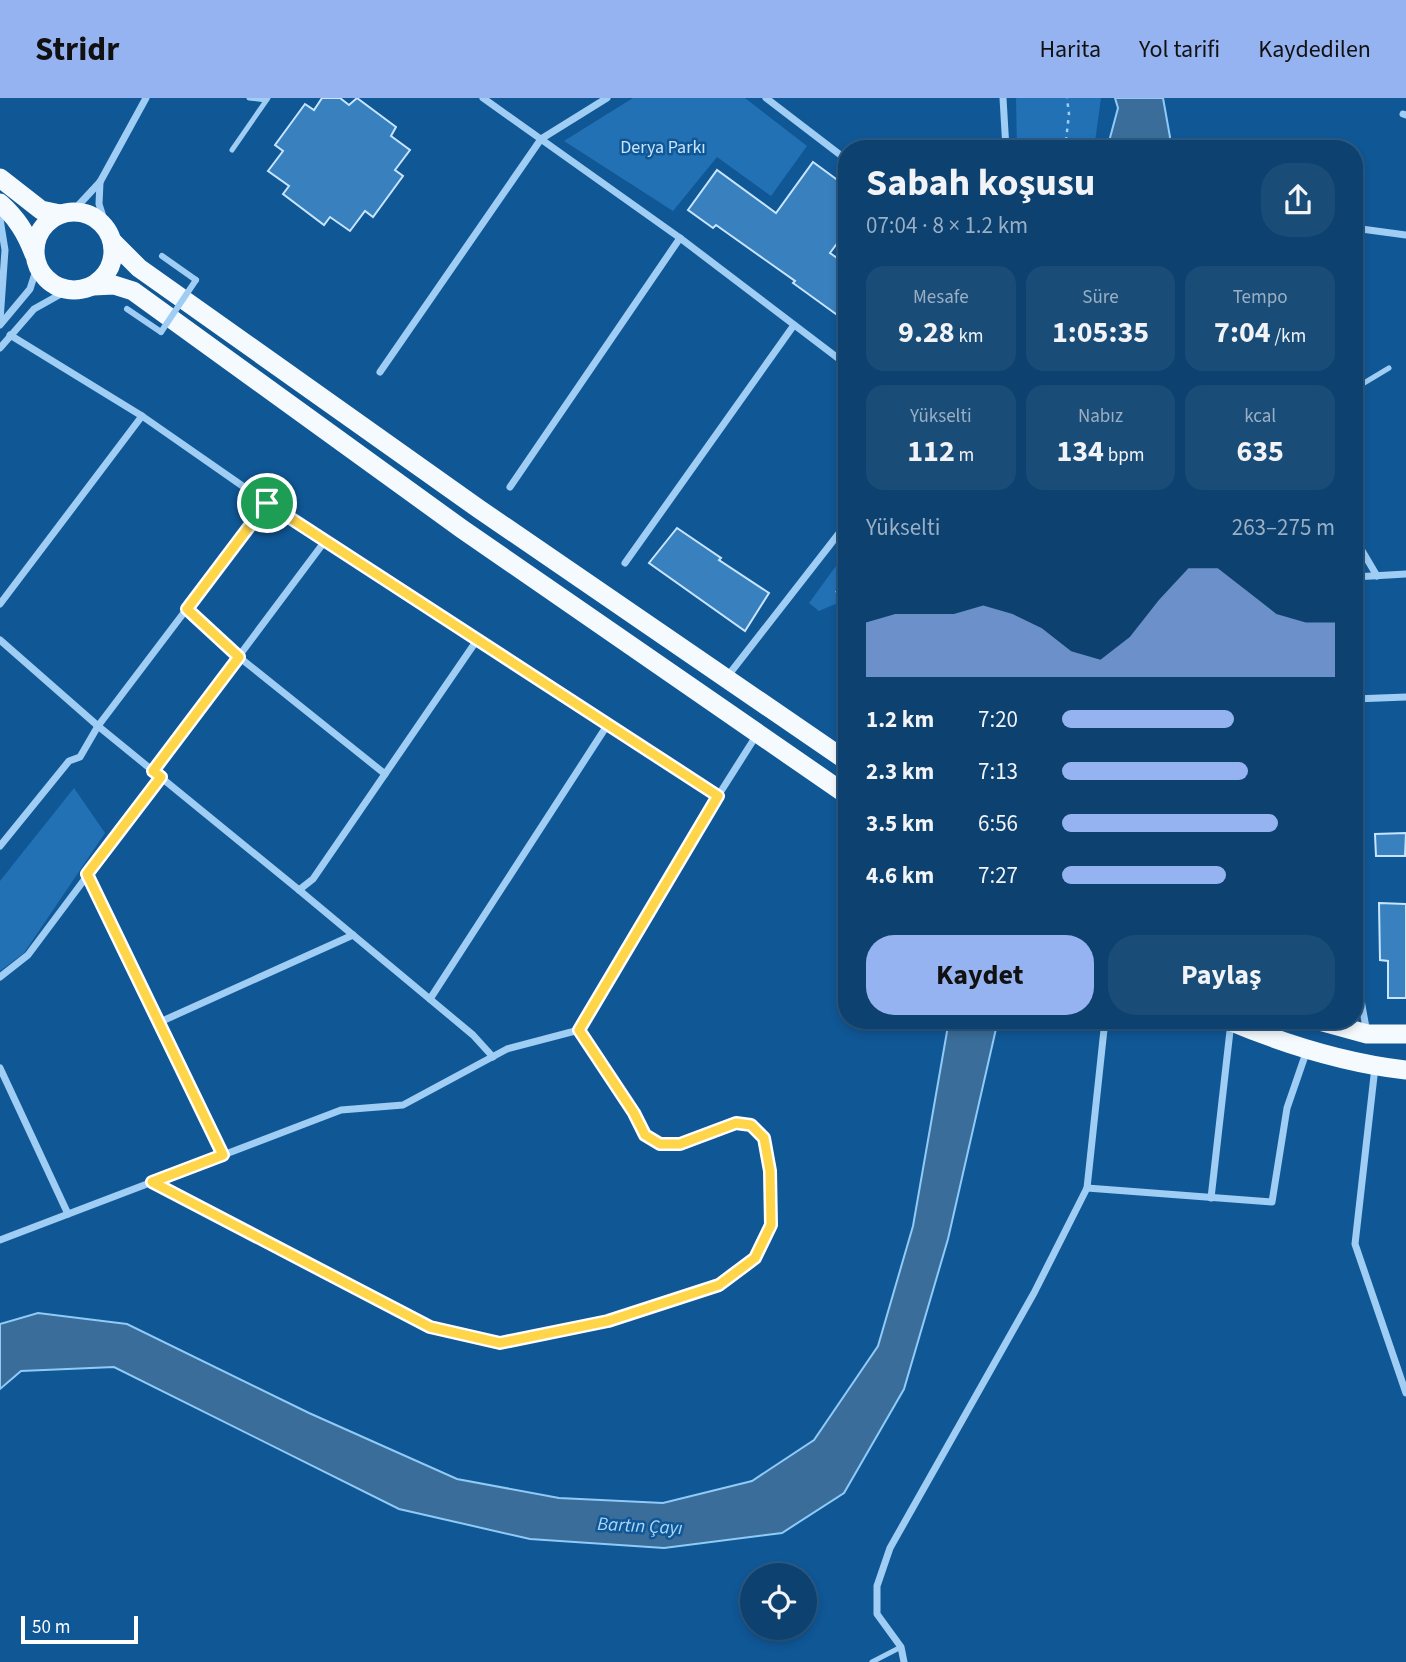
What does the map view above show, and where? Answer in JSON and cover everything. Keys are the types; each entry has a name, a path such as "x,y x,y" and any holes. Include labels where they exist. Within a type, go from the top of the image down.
{"highway":[{"path":"0,178 41,209 86,213 98,219 139,268 479,509 838,755"},
{"path":"0,203 14,215 26,233 36,261 55,286 81,290 93,286 114,285 133,291 462,529 838,789"},
{"path":"36,261 35,242 40,230 49,220 67,213"},
{"path":"93,286 110,267 114,254 109,235"},
{"path":"1248,1029 1269,1038 1375,1066 1406,1070"},
{"path":"1349,1029 1367,1034 1406,1034"}],"street":[{"path":"67,213 100,182 146,98"},
{"path":"483,98 680,238 838,358"},
{"path":"380,372 541,139 607,98"},
{"path":"766,98 838,153"},
{"path":"1003,98 1005,140"},
{"path":"100,182 99,204 109,235"},
{"path":"0,219 5,250 0,323"},
{"path":"1363,229 1406,235"},
{"path":"510,487 680,238"},
{"path":"127,309 162,332 196,281 162,256"},
{"path":"0,323 30,289 36,261"},
{"path":"0,348 34,309 68,290"},
{"path":"625,563 794,326"},
{"path":"10,335 142,416 267,503 718,796"},
{"path":"0,604 142,416"},
{"path":"0,846 69,761 80,757 98,726 267,503"},
{"path":"726,678 838,535"},
{"path":"153,771 325,541"},
{"path":"1363,552 1377,576"},
{"path":"1363,577 1406,574"},
{"path":"187,609 239,657 385,774"},
{"path":"0,640 98,726 473,1035 493,1056"},
{"path":"299,891 313,879 477,640"},
{"path":"1363,699 1406,697"},
{"path":"430,999 608,724"},
{"path":"0,1240 341,1110 403,1105 507,1049 579,1030 759,732"},
{"path":"0,977 27,955 161,777"},
{"path":"87,874 223,1155"},
{"path":"160,1022 354,935"},
{"path":"1363,1012 1367,1034"},
{"path":"904,1662 901,1647 877,1614 877,1586 884,1560 1034,1293 1087,1188 1104,1029"},
{"path":"1211,1198 1228,1029"},
{"path":"152,1182 430,1327 500,1343 608,1321 719,1285 755,1258 771,1225 770,1171 764,1138 751,1125 736,1123 680,1144 660,1144 645,1135 634,1113 579,1030"},
{"path":"1087,1188 1272,1202 1287,1108 1308,1048"},
{"path":"1375,1066 1354,1244 1406,1393"},
{"path":"0,1068 68,1214"}],"lane":[{"path":"249,98 267,99"},
{"path":"232,150 267,99"},
{"path":"1363,384 1389,368"},
{"path":"872,1662 901,1647"}],"path":[{"path":"1066,140 1069,114 1067,98"}],"green space":[{"name":"Derya Parkı","path":"633,98 745,98 807,146 771,196 717,157 673,211 564,141"},
{"path":"1016,98 1101,98 1095,140 1017,140"},
{"path":"838,563 838,603 819,611 809,603"},
{"path":"74,788 105,833 24,953 0,971 0,881"}],"water":[{"path":"1115,98 1163,98 1169,140 1109,140 1118,108"},
{"name":"Bartın Çayı","path":"947,1029 996,1029 948,1239 904,1389 844,1493 782,1533 664,1548 530,1539 399,1509 114,1367 21,1371 0,1389 0,1324 38,1313 127,1324 309,1413 457,1479 559,1498 663,1503 752,1481 814,1440 878,1346 913,1226"}],"building":[{"path":"322,98 340,98 349,105 357,98 396,127 391,136 410,150 395,170 403,176 373,217 365,211 350,231 330,217 324,225 283,194 289,186 268,171 283,151 275,145 305,104 314,110"},
{"path":"813,162 838,180 838,242 830,253 838,259 838,316 716,225 713,228 688,210 717,170 776,213"},
{"path":"677,528 769,593 745,631 649,563"},
{"path":"1406,833 1405,856 1376,856 1375,834"},
{"path":"1379,903 1406,904 1406,998 1388,998 1388,961 1380,960"}],"route":[{"path":"267,503 718,796 579,1030 634,1113 645,1135 660,1144 680,1144 736,1123 751,1125 764,1138 770,1171 771,1225 755,1258 719,1285 608,1321 500,1343 430,1327 152,1182 223,1155 87,874 161,777 153,771 239,657 187,609 267,503"}]}
